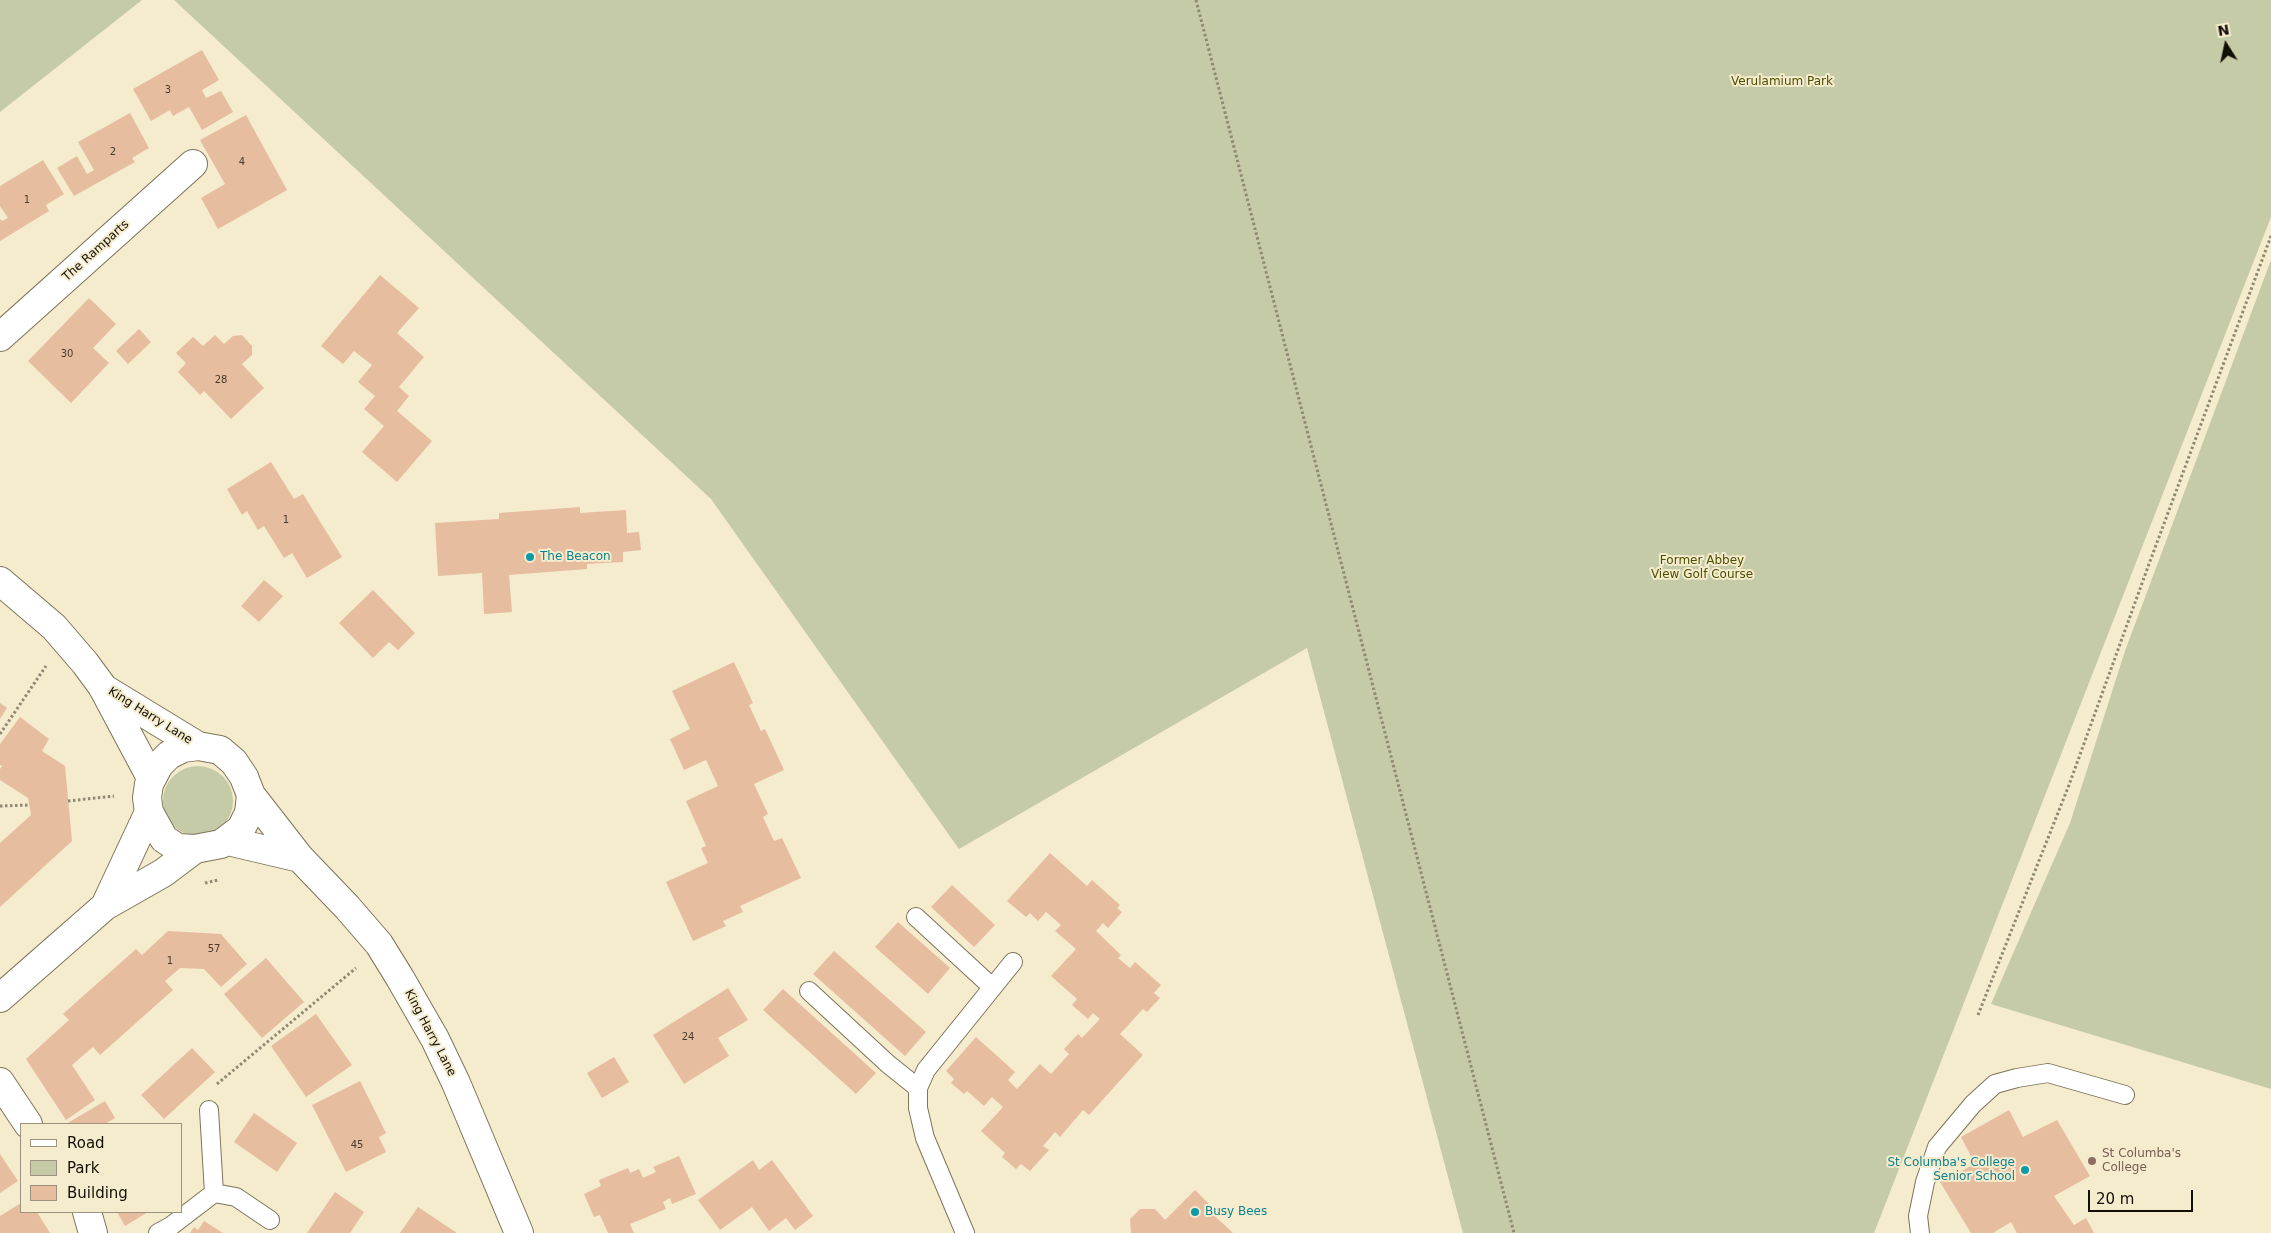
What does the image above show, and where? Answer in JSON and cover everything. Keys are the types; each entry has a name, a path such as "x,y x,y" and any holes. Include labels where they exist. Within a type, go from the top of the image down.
{"street":[{"name":"The Ramparts","path":"0,337 192,164"},
{"name":"King Harry Lane","path":"0,581 54,627 102,686 151,778"},
{"name":"King Harry Lane","path":"102,686 198,746"},
{"path":"198,746 220,750 234,762 244,777 251,795 248,813 241,829 222,844 195,849 178,848 164,839 149,812 147,798 151,778 159,765 170,755 183,748 198,746"},
{"name":"King Harry Lane","path":"251,795 300,858 347,906 379,944 400,978 435,1039 456,1083 519,1233"},
{"path":"105,906 149,812"},
{"path":"228,841 300,858"},
{"path":"0,998 105,906 163,873 195,849"},
{"path":"0,1082 27,1123"},
{"path":"87,1213 94,1233"}],"lane":[{"path":"916,917 992,987"},
{"path":"965,1233 925,1138 918,1108 918,1088 926,1070 1013,962"},
{"path":"808,991 888,1064 918,1088"},
{"path":"1920,1233 1918,1216 1925,1182 1937,1147 1974,1104 1995,1084 2016,1078 2048,1073 2125,1095"},
{"path":"209,1110 214,1193"},
{"path":"158,1233 171,1226 214,1193 236,1197 270,1220"}],"path":[{"path":"1196,0 1514,1233"},
{"path":"1978,1014 2069,785 2152,555 2271,236"},
{"path":"0,734 50,660"},
{"path":"114,790 116,804"},
{"path":"68,801 115,796"},
{"path":"0,806 29,805"},
{"path":"198,885 224,878"},
{"path":"351,960 362,975"},
{"path":"209,1110 217,1082 356,968"}],"green space":[{"path":"0,0 142,0 0,112"},
{"name":"Former Abbey View Golf Course","path":"174,0 2271,0 2271,217 1874,1233 1463,1233 1307,648 959,849 711,499"},
{"path":"2271,260 2271,1089 1991,1004 2070,823 2125,651"},
{"path":"205,766 218,772 227,781 231,787 233,801 231,815 223,826 212,834 191,836 184,834 173,826 165,815 163,794 165,787 173,776 184,768"}],"building":[{"path":"202,50 219,80 202,90 206,98 221,91 233,112 202,130 189,107 173,116 170,110 151,121 133,89"},
{"path":"130,113 149,148 132,158 135,162 74,196 57,168 77,156 87,174 94,170 78,142"},
{"path":"246,115 287,190 218,229 201,198 225,184 200,140"},
{"path":"43,160 64,194 46,205 49,211 0,241 0,219 2,221 8,218 0,206 0,186"},
{"path":"380,275 419,308 397,333 424,357 399,387 409,396 397,411 432,441 397,482 362,452 384,426 364,409 375,396 358,382 372,365 354,351 343,364 321,346"},
{"path":"89,298 116,324 93,348 109,363 71,403 28,361"},
{"path":"139,329 151,342 128,364 116,351"},
{"path":"215,335 224,344 233,336 242,335 252,346 252,355 242,364 264,388 231,419 204,391 200,395 178,372 186,363 176,353 193,337 203,346"},
{"path":"271,462 294,499 303,494 342,557 307,578 292,553 284,558 264,526 258,530 247,511 242,515 227,489"},
{"name":"The Beacon","path":"580,507 580,513 626,510 627,533 639,532 641,550 623,552 623,562 587,564 587,569 509,575 512,612 484,614 482,573 438,576 435,523 499,519 499,513"},
{"path":"264,580 283,596 259,622 241,606"},
{"path":"373,590 415,633 398,650 389,642 373,658 339,623"},
{"path":"734,662 753,703 749,705 761,731 765,729 784,770 754,784 768,814 763,817 774,841 782,838 801,878 740,906 743,912 723,921 726,926 693,941 666,882 708,863 701,848 706,846 686,801 718,786 706,760 684,770 670,739 690,729 672,691"},
{"path":"0,703 7,708 0,719"},
{"path":"20,717 49,739 42,751 65,766 72,841 0,907 0,843 31,815 28,798 0,780 0,769 2,766 0,765 0,744"},
{"path":"1050,853 1087,886 1092,880 1120,905 1117,908 1122,912 1108,928 1103,923 1096,931 1121,955 1118,958 1130,968 1135,962 1161,985 1154,993 1160,998 1147,1012 1143,1009 1120,1034 1143,1055 1089,1115 1083,1110 1060,1137 1055,1132 1043,1146 1049,1150 1030,1171 1021,1164 1016,1169 1002,1157 1005,1153 981,1131 1003,1107 992,1097 984,1106 967,1091 964,1094 951,1083 954,1079 946,1071 976,1037 1015,1072 1008,1080 1017,1089 1040,1064 1051,1074 1069,1054 1064,1049 1078,1034 1082,1038 1100,1019 1093,1013 1088,1019 1072,1005 1077,999 1051,976 1076,949 1055,931 1061,925 1046,912 1038,921 1030,913 1026,917 1007,901"},
{"path":"952,885 995,925 974,947 931,907"},
{"path":"898,922 950,968 928,994 875,947"},
{"path":"168,931 221,934 247,964 221,987 204,969 180,968 165,981 173,990 100,1055 93,1047 72,1065 95,1100 66,1120 26,1059 69,1020 63,1014 136,949 142,955"},
{"path":"834,951 926,1032 905,1056 813,974"},
{"path":"266,958 304,1002 262,1038 224,994"},
{"path":"728,988 748,1020 718,1038 729,1056 684,1084 653,1035"},
{"path":"783,989 876,1073 856,1094 763,1010"},
{"path":"316,1014 352,1065 306,1097 271,1046"},
{"path":"192,1048 215,1072 164,1119 141,1095"},
{"path":"614,1057 629,1082 602,1098 587,1073"},
{"path":"360,1081 386,1133 379,1137 386,1152 346,1172 312,1105"},
{"path":"105,1101 115,1118 107,1123 68,1123"},
{"name":"St Columba's College Senior School","path":"2009,1110 2023,1137 2057,1120 2090,1176 2054,1196 2074,1225 2086,1218 2094,1233 2017,1233 2011,1222 1993,1233 1971,1233 1940,1182 1975,1164 1961,1137"},
{"path":"254,1113 297,1143 277,1172 234,1142"},
{"path":"0,1154 18,1181 0,1193"},
{"path":"679,1156 696,1194 672,1204 670,1198 663,1202 666,1209 630,1224 634,1233 608,1233 600,1215 594,1217 584,1194 601,1186 599,1180 628,1168 630,1173 639,1169 643,1178 656,1172 653,1167"},
{"path":"753,1160 759,1170 772,1160 813,1216 795,1230 786,1218 769,1231 752,1207 720,1230 698,1200"},
{"name":"Busy Bees","path":"1195,1190 1219,1214 1216,1217 1233,1233 1131,1233 1130,1219 1140,1209 1155,1209 1165,1220"},
{"path":"335,1192 364,1212 350,1233 307,1233"},
{"path":"20,1204 20,1213 38,1213 50,1233 0,1233 0,1216"},
{"path":"418,1207 457,1233 400,1233"},
{"path":"118,1213 146,1213 125,1226"},
{"path":"204,1221 223,1233 190,1233 194,1227 198,1230"}],"place":[{"name":"The Beacon","path":"530,557"},
{"name":"St Columba's College","path":"2092,1161"},
{"name":"St Columba's College Senior School","path":"2025,1170"},
{"name":"Busy Bees","path":"1195,1212"}],"park label":[{"name":"Verulamium Park","path":"1782,82"}]}
